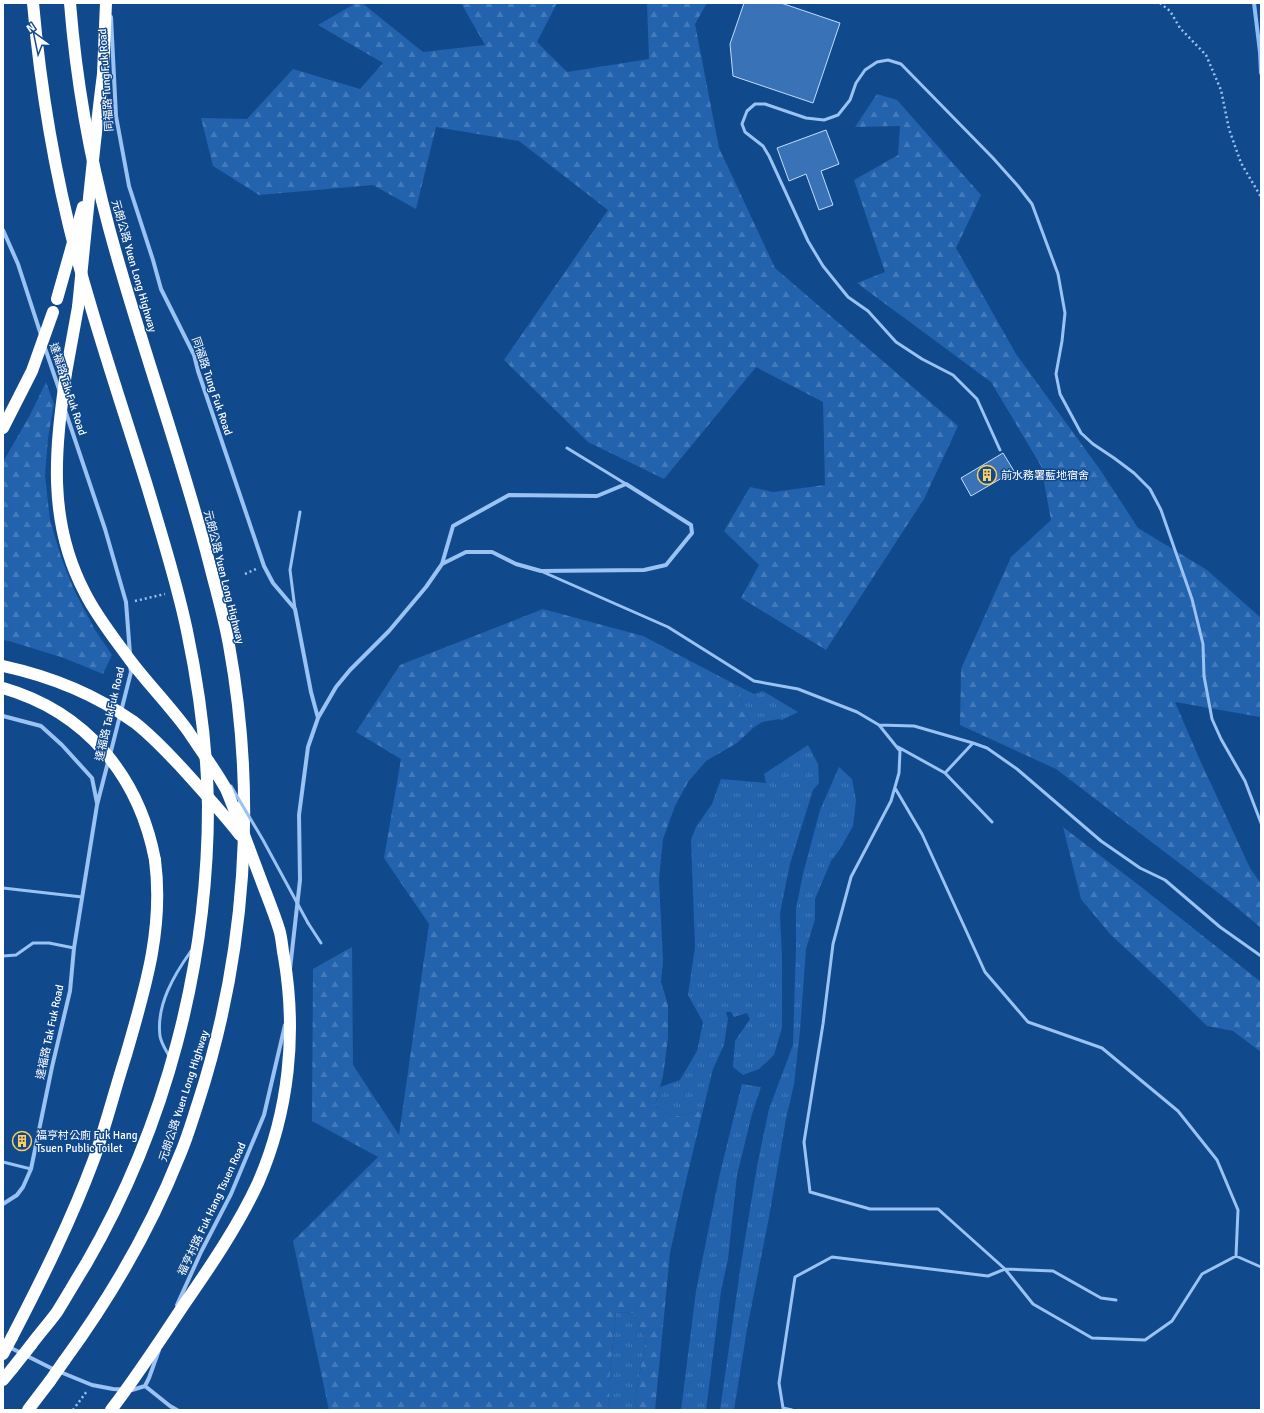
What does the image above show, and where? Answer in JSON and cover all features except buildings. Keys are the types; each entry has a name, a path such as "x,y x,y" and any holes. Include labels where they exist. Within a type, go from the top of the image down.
{"highway":[{"name":"元朗公路 Yuen Long Highway","path":"3,1380 57,1312 96,1247 130,1180 156,1113 183,1021 198,942 205,881 208,805 206,765 194,668 187,629 167,550 90,304 72,238 49,132 36,38 33,3"},
{"name":"元朗公路 Yuen Long Highway","path":"28,1410 97,1314 144,1235 180,1155 208,1070 232,970 243,875 245,814 240,725 229,646 223,616 197,519 108,224 87,131 77,66 70,3"},
{"path":"106,3 103,74 90,181 88,219 78,307 66,373 57,443 57,488 61,523 76,572 93,608 141,675 188,731 226,790 279,930 288,977 291,1023 288,1073 279,1120 258,1182 212,1263 136,1376 111,1410"},
{"path":"3,428 32,370 46,333 90,181"},
{"path":"3,666 34,674 82,692 134,722 165,750 213,801 248,845"},
{"path":"3,688 35,700 62,715 90,737 111,759 130,787 143,815 152,843 158,879 158,916 152,955 141,1004 94,1158 52,1260 7,1341 3,1354"}],"street":[{"name":"同福路 Tung Fuk Road","path":"110,3 116,116 129,186 161,289 194,355 198,371 264,566 273,583 295,609 311,692 318,718"},
{"name":"達福路 Tak Fuk Road","path":"3,230 18,264 105,529 126,602 131,672 97,805 74,948 70,991 52,1066 31,1169 23,1187 17,1194 3,1204"},
{"path":"626,484 691,525 692,533 666,565 644,570 541,571 516,564 492,552 466,552 442,564 453,526 509,495 597,496 626,484"},
{"name":"福亨村路 Fuk Hang Tsuen Road","path":"145,1386 170,1322 201,1252 231,1194 264,1115 285,1025 300,880 299,815 308,747 318,718 336,687 350,670 389,631 426,587 442,564"},
{"path":"3,716 42,726 62,745 92,778 97,805"},
{"path":"7,1341 53,1369 92,1385 113,1389 132,1390 145,1386 177,1410"}],"lane":[{"path":"1000,450 977,399 953,375 922,359 896,342 868,311 848,297 823,266 808,241 769,156 762,146 746,132 742,124 747,111 755,104 765,104 806,118 824,120 838,116 850,100 856,83 865,70 877,62 888,60 901,64 993,158 1032,204 1058,274 1065,313 1056,374 1060,394 1081,433 1150,488 1161,510 1192,599 1202,644 1204,676 1212,719 1221,739 1245,780 1261,823"},
{"path":"567,448 626,484"},
{"path":"295,609 290,570 300,512"},
{"path":"541,571 668,628 754,681 798,689 857,712 879,725 900,751 899,773 891,802 851,877 833,944 823,1024 804,1142 810,1192 870,1209 938,1209 1005,1269 1033,1304 1092,1338 1145,1340 1172,1321 1202,1274 1236,1256"},
{"path":"879,725 914,726 987,748 1017,769 1102,841 1140,868 1165,880 1220,927 1261,956"},
{"path":"188,731 232,788 263,840 308,923 321,943"},
{"path":"945,773 973,743"},
{"path":"896,745 945,773 992,822"},
{"path":"895,788 922,834 985,972 1028,1022 1102,1048 1178,1111 1217,1160 1238,1210 1236,1256"},
{"path":"3,888 82,897"},
{"path":"172,1061 160,1038 160,1019 164,999 177,971 198,942"},
{"path":"3,956 16,955 33,943 49,943 74,948"},
{"path":"3,1162 31,1169"},
{"path":"1236,1256 1260,1266 1261,1270"},
{"path":"792,1410 783,1409 778,1382 795,1277 832,1257 988,1276 1005,1269 1053,1271 1101,1298 1116,1300"}],"path":[{"path":"1160,3 1170,11 1180,28 1206,55 1221,90 1229,129 1241,162 1261,197"},
{"path":"245,574 264,566"},
{"path":"126,602 166,594"},
{"path":"73,1410 92,1385"}],"green space":[{"path":"356,3 362,3 423,52 485,45 461,3 557,3 537,42 567,72 649,59 647,3 707,3 695,24 719,148 775,268 958,426 924,499 826,650 741,598 759,565 724,531 750,487 773,492 825,485 823,402 756,367 664,479 588,442 504,360 608,210 519,141 436,127 416,209 373,185 259,195 213,166 201,118 247,119 293,69 360,89 383,63 318,25"},
{"path":"877,94 897,100 981,195 956,248 1016,354 1101,471 1138,528 1207,570 1261,618 1260,717 1175,702 1250,868 1261,884 1261,928 1229,901 1056,769 960,725 961,669 1011,557 1051,520 1041,466 991,382 857,283 885,272 854,180 898,155 900,126 855,127"},
{"path":"46,382 54,404 48,438 45,476 50,520 61,557 74,590 95,630 112,655 103,674 64,658 3,640 3,462 30,415"},
{"path":"543,609 643,636 734,684 753,728 737,743 706,761 688,782 675,806 663,839 659,879 663,960 661,982 668,1005 668,1038 663,1076 655,1105 673,1117 703,1110 670,1253 655,1410 637,1410 635,1398 646,1340 633,1313 616,1312 609,1383 610,1410 329,1410 293,1241 378,1157 312,1121 313,969 352,947 353,1065 399,1135 429,924 384,858 401,759 356,732 400,665"},
{"path":"734,684 754,694 763,691 798,712 782,720 779,719 762,722 753,728"},
{"path":"808,745 818,764 819,783 813,790 790,864 780,913 782,1028 774,1055 759,1069 743,1075 733,1067 735,1041 750,1019 747,1013 734,1017 731,1012 726,1012 728,1019 724,1045 713,1069 703,1110 673,1117 655,1105 660,1087 680,1080 697,1051 703,1022 688,995 695,947 691,840 696,827 712,804 721,779 766,783 764,774"},
{"path":"839,767 852,779 856,800 853,826 840,849 831,861 815,899 815,919 806,949 800,1031 794,1084 786,1119 747,1329 734,1410 720,1410 757,1166 769,1109 793,1045 796,909 803,874 820,810"},
{"path":"1063,827 1261,982 1261,1052 1233,1031 1207,1026 1110,934 1081,899"},
{"path":"742,1084 761,1087 752,1114 737,1175 728,1259 721,1291 706,1410 681,1410 696,1291 720,1173"},
{"path":"616,1312 633,1313 646,1340 635,1398 637,1410 610,1410 609,1383"}],"waterway":[{"path":"1254,3 1261,73"}],"place":[{"name":"前水務署藍地宿舍","path":"987,475"},
{"name":"福亨村公廁 Fuk Hang Tsuen Public Toilet","path":"22,1141"}]}
